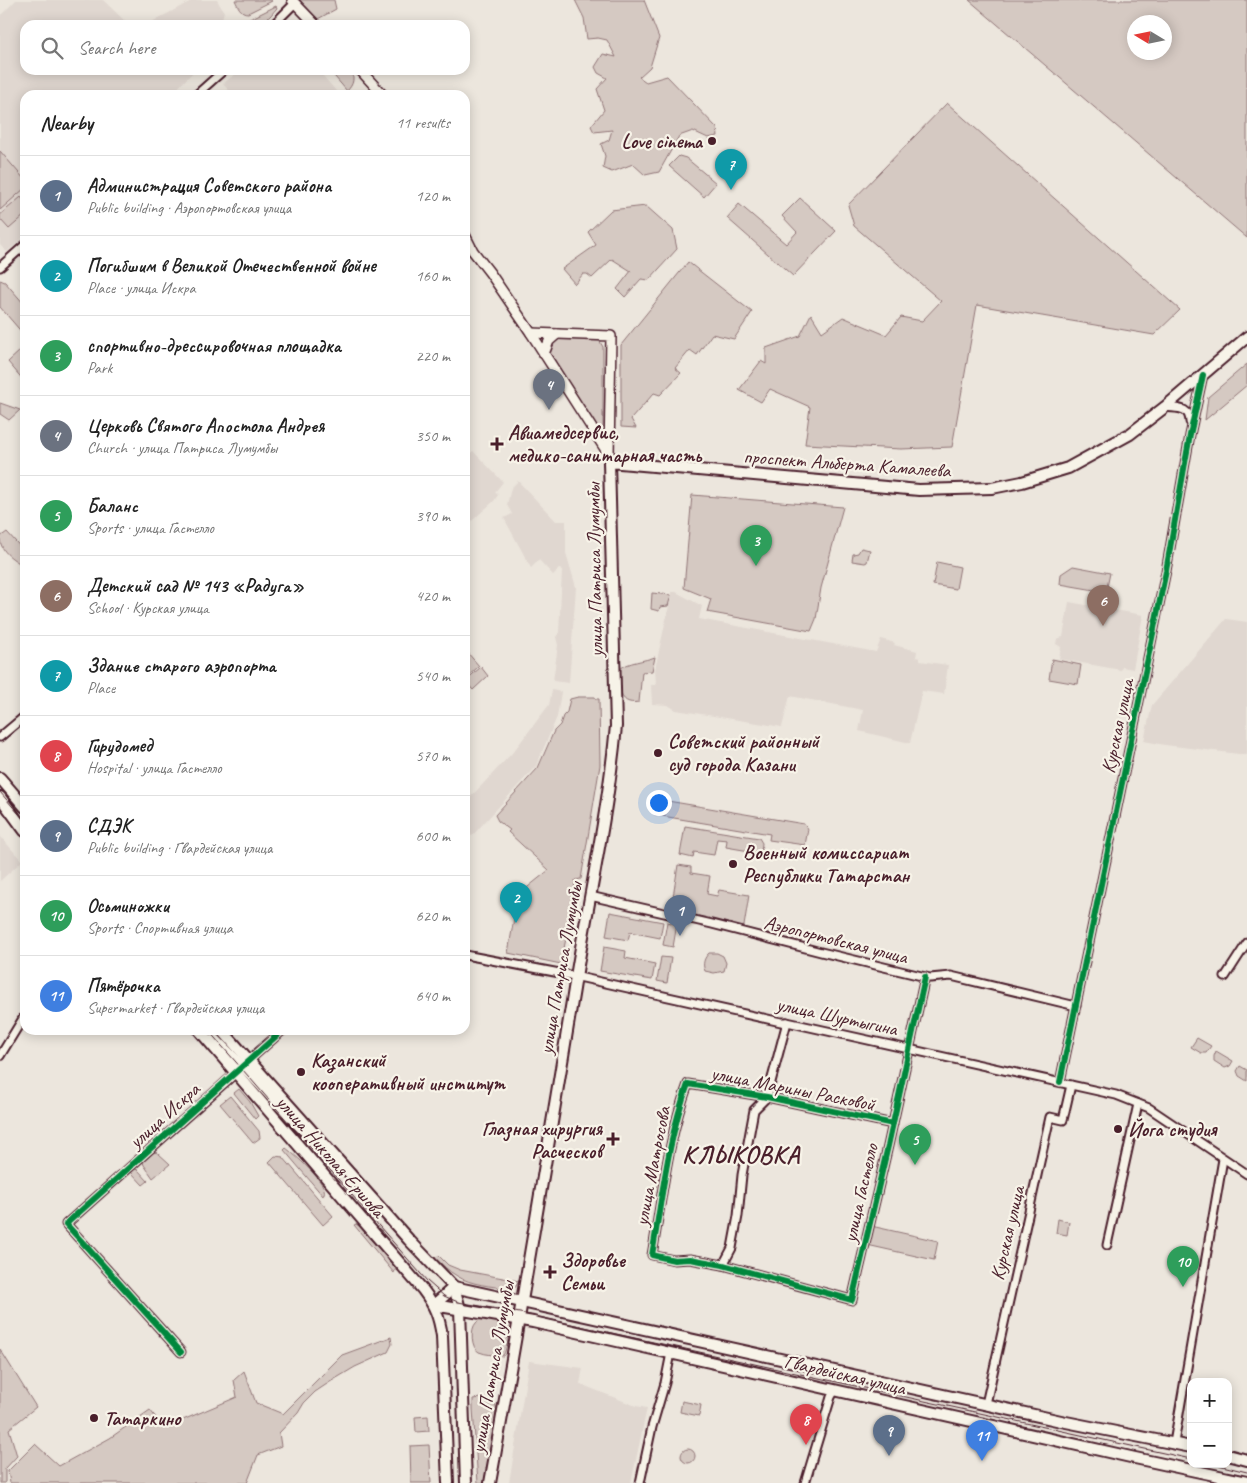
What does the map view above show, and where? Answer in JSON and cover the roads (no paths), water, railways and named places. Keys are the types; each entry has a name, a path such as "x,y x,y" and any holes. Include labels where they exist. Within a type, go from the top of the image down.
{"main road":[{"name":"проспект Альберта Камалеева","path":"609,458 919,490 992,488 1022,482 1068,468 1130,434 1165,407 1247,336"},
{"name":"улица Патриса Лумумбы","path":"490,1483 612,768 616,726 609,458"},
{"path":"0,780 20,802"},
{"path":"0,797 20,824"},
{"path":"0,803 20,825"},
{"name":"улица Николая Ершова","path":"205,1035 308,1125 409,1240 454,1287 460,1309 466,1483"},
{"path":"211,1035 242,1067"},
{"path":"220,1035 242,1067"},
{"name":"улица Николая Ершова","path":"225,1035 242,1067 278,1122 434,1305 440,1320 442,1336 448,1483"},
{"path":"434,1305 454,1287"},
{"name":"Гвардейская улица","path":"454,1287 1061,1421 1187,1446"},
{"name":"Гвардейская улица","path":"434,1305 519,1319 1247,1482"},
{"path":"1232,1456 1247,1460"}],"street":[{"path":"277,20 294,1 311,20"},
{"path":"202,90 218,75"},
{"path":"365,75 379,90"},
{"name":"улица Патриса Лумумбы","path":"470,244 531,333 609,458"},
{"path":"0,267 20,249"},
{"name":"улица Патриса Лумумбы","path":"531,333 611,336 609,458"},
{"path":"544,354 549,341 557,334"},
{"name":"Курская улица","path":"1060,1082 1166,571 1190,435 1203,375"},
{"name":"Курская улица","path":"1165,407 1188,412 1190,435"},
{"path":"0,737 20,720"},
{"name":"Аэропортовская улица","path":"590,896 926,977 951,976 1076,1006"},
{"path":"1225,978 1247,944"},
{"path":"470,956 576,976"},
{"name":"улица Шуртыгина","path":"576,976 781,1022 910,1048 1116,1095 1148,1108 1247,1174"},
{"name":"улица Гастелло","path":"722,1266 852,1300 926,977"},
{"path":"722,1266 732,1248 738,1216 742,1175 754,1110 767,1097 786,1022"},
{"path":"0,1056 20,1023"},
{"name":"улица Искра","path":"182,1352 66,1224 278,1035"},
{"name":"улица Марины Расковой","path":"688,1084 767,1097 892,1124"},
{"name":"улица Матросова","path":"688,1084 678,1110 652,1255 674,1260 690,1259 722,1266"},
{"name":"Курская улица","path":"986,1404 1050,1117 1063,1120 1071,1085"},
{"path":"1107,1245 1138,1104"},
{"path":"1174,1444 1223,1159"},
{"path":"640,1483 671,1353"},
{"path":"805,1483 831,1397 835,1390"}],"tram line":[{"path":"0,792 20,815"},
{"path":"212,1035 427,1281 444,1296 458,1302 520,1313 1187,1458"},
{"path":"1230,1468 1247,1472"}],"place":[{"name":"Love cinema","path":"712,141"},
{"name":"Здание старого аэропорта","path":"731,190"},
{"name":"Церковь Святого Апостола Андрея","path":"549,410"},
{"name":"Авиамедсервис, медико-санитарная часть","path":"497,444"},
{"name":"спортивно-дрессировочная площадка","path":"756,566"},
{"name":"Детский сад № 143 «Радуга»","path":"1103,626"},
{"name":"Советский районный суд города Казани","path":"658,753"},
{"name":"Военный комиссариат Республики Татарстан","path":"733,864"},
{"name":"Погибшим в Великой Отечественной войне","path":"516,923"},
{"name":"Администрация Советского района","path":"680,936"},
{"name":"Казанский кооперативный институт","path":"301,1072"},
{"name":"Йога студия","path":"1118,1129"},
{"name":"Глазная хирургия Расческов","path":"613,1139"},
{"name":"Баланс","path":"915,1165"},
{"name":"Здоровье Семьи","path":"550,1272"},
{"name":"Осьминожки","path":"1183,1287"},
{"name":"Татаркино","path":"94,1418"},
{"name":"Гирудомед","path":"806,1445"},
{"name":"СДЭК","path":"889,1456"},
{"name":"Пятёрочка","path":"982,1461"}],"district":[{"name":"КЛЫКОВКА","path":"741,1154"}]}
